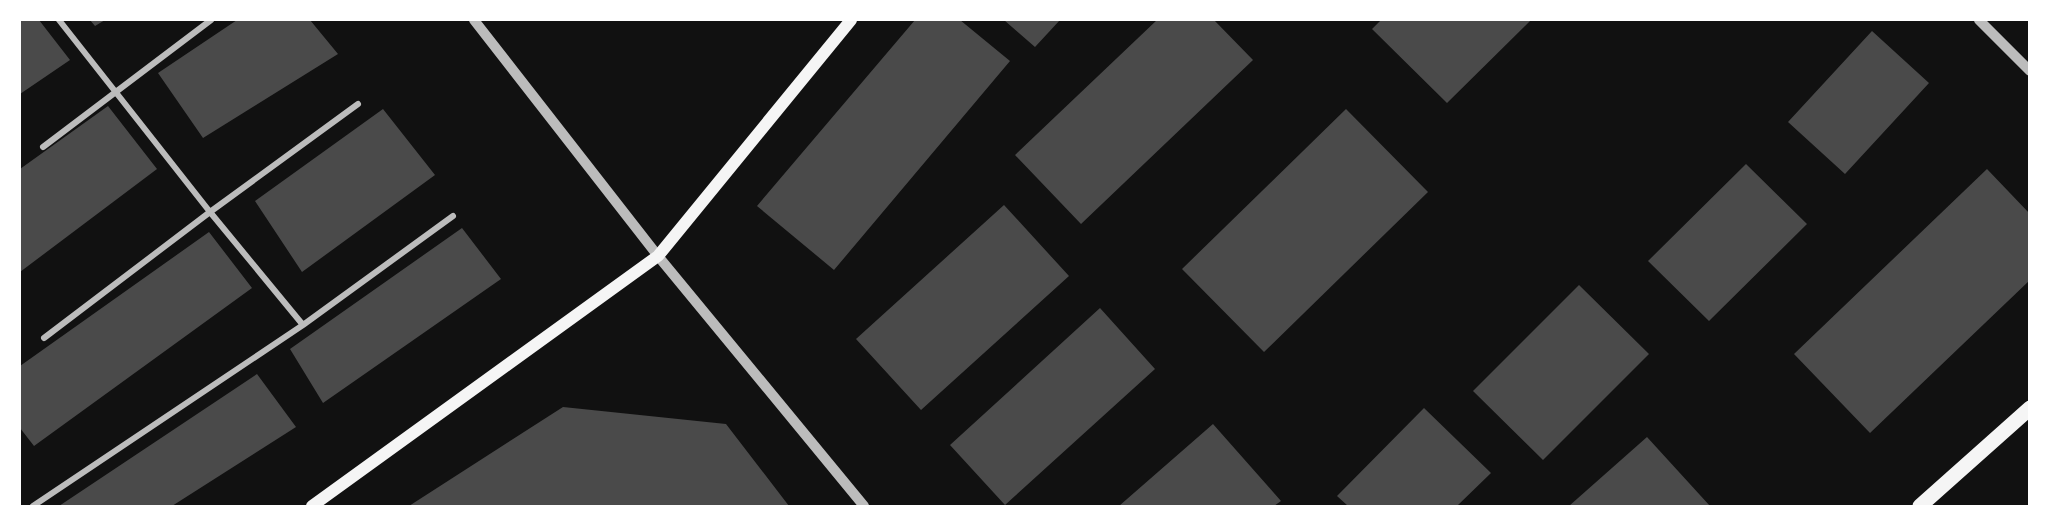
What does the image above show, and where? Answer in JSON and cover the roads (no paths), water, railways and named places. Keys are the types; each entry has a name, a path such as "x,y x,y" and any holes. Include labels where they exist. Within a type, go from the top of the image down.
{"main road":[{"path":"312,507 658,256 851,20"},
{"path":"1920,507 2030,408"}],"street":[{"path":"59,20 303,326"},
{"path":"43,147 211,20"},
{"path":"474,20 658,256 864,507"},
{"path":"1979,20 2030,71"},
{"path":"44,338 210,212 358,104"},
{"path":"33,507 303,326 453,216"}]}
